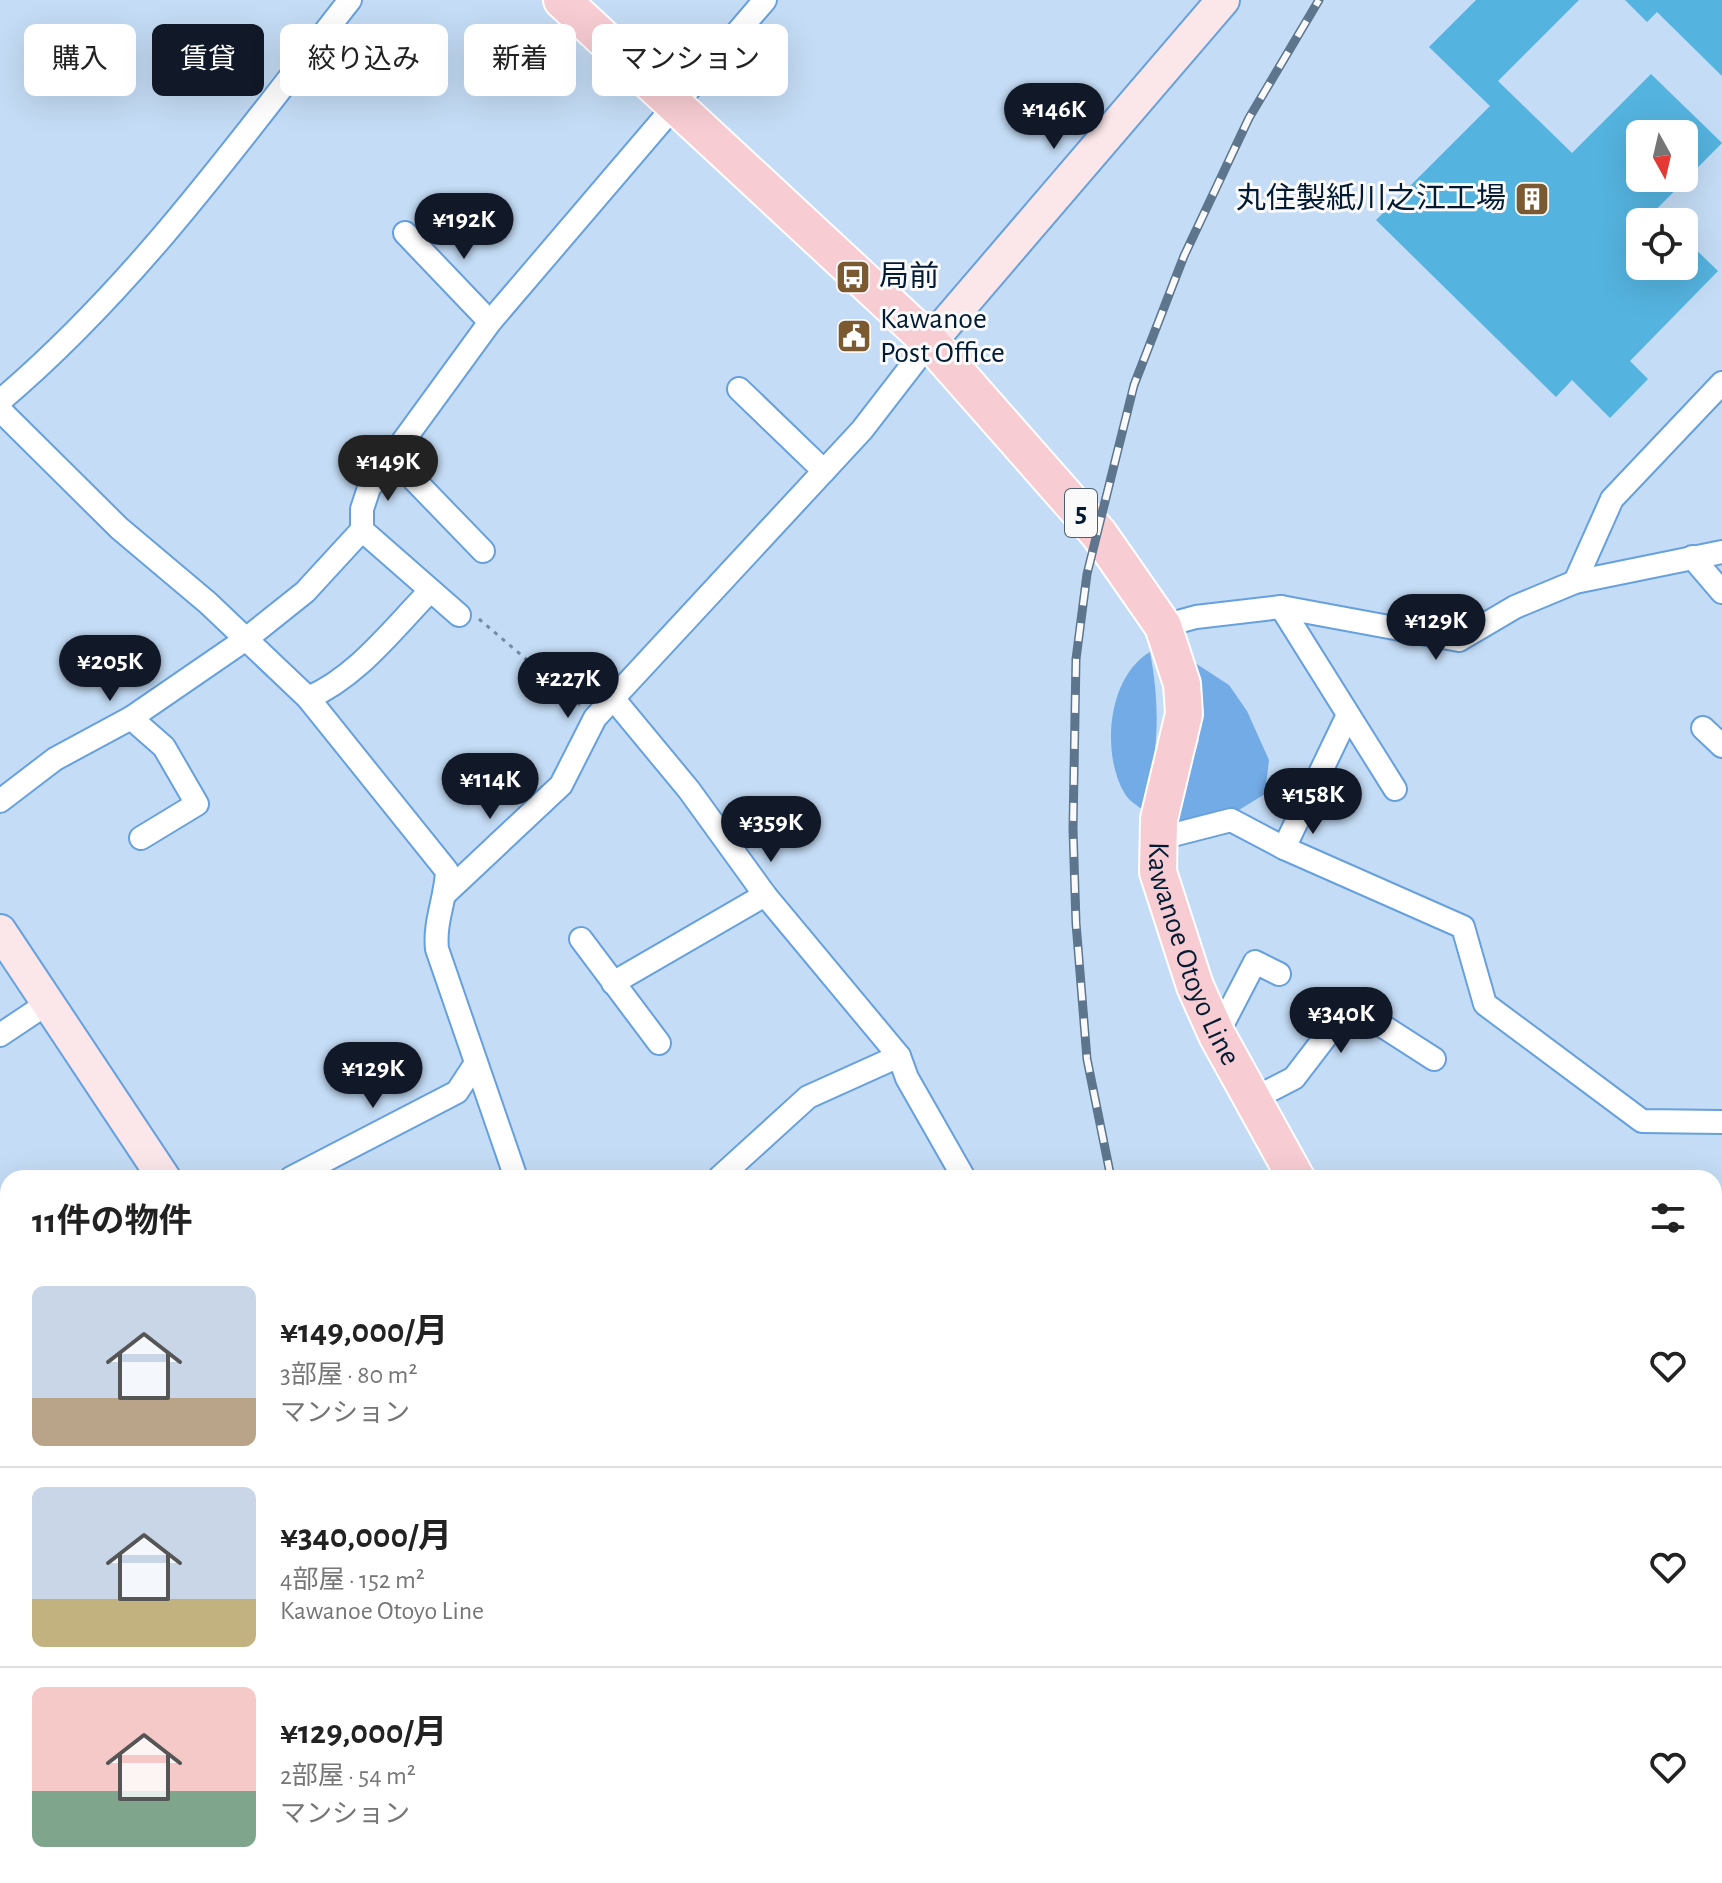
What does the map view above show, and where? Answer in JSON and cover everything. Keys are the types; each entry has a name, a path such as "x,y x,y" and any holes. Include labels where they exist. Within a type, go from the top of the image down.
{"main road":[{"name":"Kawanoe Otoyo Line","path":"562,0 930,342 1099,534 1163,626 1182,684 1184,714 1157,839 1158,872 1195,986 1217,1035 1292,1170"},
{"path":"930,342 1223,0"},
{"path":"0,931 159,1170"}],"street":[{"path":"0,401 46,362 175,222 350,0"},
{"path":"0,801 55,759 131,718 246,639 305,592 362,530 362,509 369,488 490,322 765,0"},
{"path":"405,233 490,322"},
{"path":"446,893 561,785 595,718 612,697 862,430 930,342"},
{"path":"1575,582 1612,499 1722,383"},
{"path":"739,389 824,471"},
{"path":"0,410 119,528 246,639 308,698 447,871 446,893 435,930 437,949 513,1170"},
{"path":"393,458 483,551"},
{"path":"362,530 429,592 459,615"},
{"path":"1163,626 1196,617 1281,607 1459,640 1515,607 1575,582 1722,552"},
{"path":"1692,557 1722,592"},
{"path":"308,698 322,692 362,661 429,592"},
{"path":"1281,607 1395,789"},
{"path":"612,697 689,790 765,895 899,1056 907,1078 959,1170"},
{"path":"1284,848 1348,715"},
{"path":"131,718 164,747 197,804 141,838"},
{"path":"1703,728 1722,746"},
{"path":"1157,839 1231,820 1284,848 1463,927 1485,1004 1642,1121 1722,1122"},
{"path":"613,983 765,895"},
{"path":"581,939 659,1043"},
{"path":"1217,1035 1255,962 1279,974"},
{"path":"0,1035 48,1003"},
{"path":"1253,1099 1294,1078 1350,1005 1434,1059"},
{"path":"728,1170 808,1097 899,1056"},
{"path":"306,1170 457,1092 476,1063"}],"path":[{"path":"459,615 474,616 595,718"}],"shaded area":[{"path":"1150,652 1156,694 1156,732 1144,811 1127,797 1117,778 1111,739 1112,718 1125,679"},
{"path":"1192,661 1229,685 1247,711 1269,760 1265,794 1234,813 1172,826 1199,740"}],"building":[{"name":"丸住製紙川之江工場","path":"1476,0 1579,0 1498,81 1572,153 1651,74 1722,143 1698,167 1698,120 1626,120 1626,192 1674,192 1658,208 1626,208 1626,280 1698,280 1698,252 1718,271 1630,361 1648,379 1610,418 1572,380 1556,397 1376,220 1490,106 1429,47"},
{"path":"1625,0 1722,0 1722,76 1657,12 1647,22"}],"railway":[{"path":"1109,1170 1087,1059 1076,923 1073,829 1076,659 1087,574 1134,385 1184,256 1249,118 1319,0"}],"place":[{"name":"丸住製紙川之江工場","path":"1532,199"},
{"name":"局前","path":"853,277"},
{"name":"Kawanoe Post Office","path":"854,336"}]}
